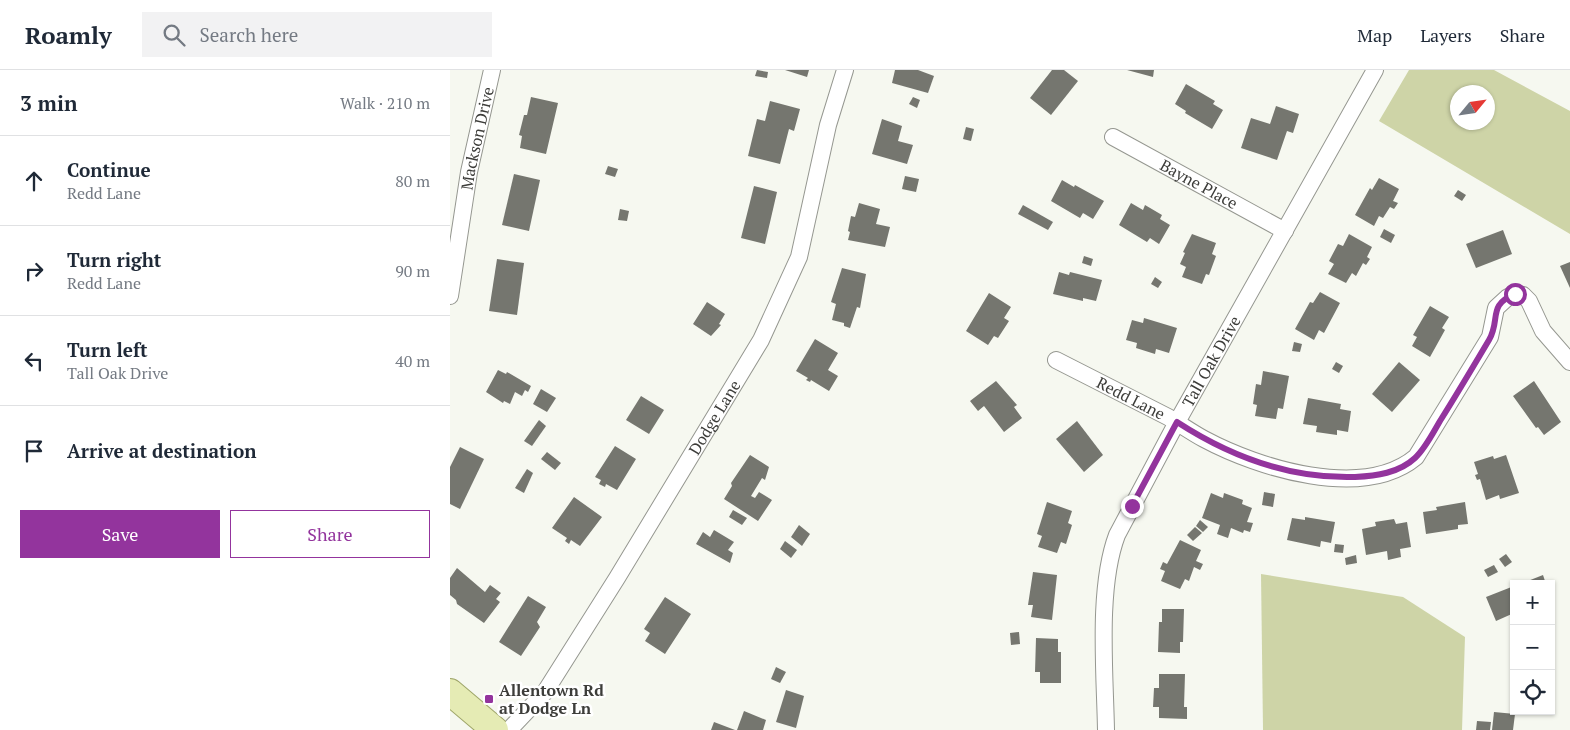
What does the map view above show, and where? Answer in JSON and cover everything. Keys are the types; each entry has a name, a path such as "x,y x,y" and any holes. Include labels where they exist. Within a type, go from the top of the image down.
{"main road":[{"path":"450,692 495,730"}],"street":[{"name":"Mackson Drive","path":"450,296 468,172 492,70"},
{"name":"Dodge Lane","path":"509,730 545,692 617,578 761,340 799,257 828,125 845,70"},
{"name":"Tall Oak Drive","path":"1106,730 1106,582 1111,549 1123,522 1177,422 1375,70"},
{"name":"Bayne Place","path":"1113,137 1285,231"},
{"name":"Redd Lane","path":"1056,360 1177,422 1203,439 1225,449 1295,473 1340,477 1384,474 1398,469 1416,457 1490,337 1496,308 1508,297 1515,294 1523,295 1529,301 1543,331 1570,362"}],"green space":[{"path":"1409,70 1494,70 1570,111 1570,234 1379,121"},
{"path":"1261,574 1403,597 1465,637 1462,730 1263,730"}],"building":[{"path":"757,70 768,72 767,78 755,76"},
{"path":"785,70 809,70 807,77"},
{"path":"895,70 918,70 934,76 928,93 892,83"},
{"path":"1052,70 1064,70 1078,81 1051,115 1030,98"},
{"path":"1127,70 1154,70 1153,77"},
{"path":"1186,84 1215,101 1213,104 1223,110 1212,129 1185,113 1186,111 1175,104"},
{"path":"531,97 558,103 546,154 520,148 522,136 519,135 524,115 527,115"},
{"path":"913,97 920,100 917,108 909,104"},
{"path":"770,101 800,109 794,131 789,129 780,164 748,156 757,119 765,121"},
{"path":"1276,106 1299,114 1293,133 1287,131 1277,160 1241,148 1251,118 1270,124"},
{"path":"882,119 902,126 898,141 913,145 907,164 872,154"},
{"path":"966,127 974,129 971,141 963,139"},
{"path":"608,166 618,169 615,177 605,174"},
{"path":"514,174 540,180 529,231 502,225"},
{"path":"905,176 919,179 916,192 902,189"},
{"path":"1379,178 1399,189 1393,201 1398,203 1394,209 1390,207 1383,218 1379,216 1374,226 1355,215 1370,188 1372,190"},
{"path":"1062,180 1104,201 1093,219 1083,213 1080,218 1051,201"},
{"path":"754,186 777,192 765,244 741,238"},
{"path":"1458,190 1466,195 1462,201 1454,196"},
{"path":"859,203 880,209 876,224 890,227 885,247 848,240 851,216 855,217"},
{"path":"1131,203 1143,210 1145,205 1162,215 1160,219 1170,225 1159,244 1150,238 1147,242 1119,225"},
{"path":"1023,205 1053,222 1048,230 1018,214"},
{"path":"620,209 629,211 627,221 618,220"},
{"path":"1384,229 1395,235 1391,243 1380,237"},
{"path":"1503,230 1512,254 1476,268 1466,244"},
{"path":"1192,234 1216,243 1212,254 1216,256 1209,275 1206,274 1202,284 1182,277 1186,267 1180,264 1185,253 1183,252"},
{"path":"1349,234 1372,247 1367,257 1370,259 1366,265 1363,263 1356,276 1352,273 1346,283 1328,274 1334,264 1329,261 1338,244 1343,246"},
{"path":"1084,256 1093,259 1091,266 1082,263"},
{"path":"497,259 524,263 517,315 489,311"},
{"path":"1570,262 1570,288 1560,266"},
{"path":"842,268 866,274 860,308 857,307 850,328 844,326 844,323 832,320 836,304 831,302"},
{"path":"1059,272 1069,275 1070,272 1102,280 1096,301 1083,298 1083,301 1053,294"},
{"path":"1155,277 1162,282 1158,288 1151,284"},
{"path":"1320,292 1340,303 1324,333 1319,330 1314,340 1295,329 1310,302 1313,303"},
{"path":"989,293 1011,307 1004,318 1009,321 998,338 994,336 988,345 966,331"},
{"path":"707,302 725,314 719,324 721,325 711,336 693,324"},
{"path":"1430,306 1449,317 1442,328 1445,330 1430,357 1412,346 1417,337 1413,335"},
{"path":"1144,318 1177,328 1169,353 1156,349 1155,354 1136,348 1137,343 1126,340 1132,320 1143,323"},
{"path":"815,339 838,353 828,370 838,376 829,391 811,380 810,382 806,380 808,378 796,371"},
{"path":"1294,342 1302,344 1300,352 1292,351"},
{"path":"1336,362 1343,366 1339,373 1332,369"},
{"path":"1399,362 1420,380 1392,412 1372,394"},
{"path":"498,370 506,374 507,372 531,386 528,392 525,390 522,396 515,392 510,404 504,401 503,403 486,392"},
{"path":"1263,371 1289,376 1283,409 1278,408 1276,419 1255,416 1257,405 1253,404 1256,384 1261,385"},
{"path":"996,381 1017,405 1014,407 1022,418 1004,432 984,406 978,411 970,401"},
{"path":"1534,381 1561,422 1544,435 1538,427 1536,428 1513,396"},
{"path":"541,389 556,398 547,412 533,404"},
{"path":"641,396 664,410 649,434 626,420"},
{"path":"1308,398 1341,404 1340,409 1351,411 1348,432 1337,430 1337,435 1316,432 1317,426 1303,424"},
{"path":"539,420 546,426 532,446 524,441"},
{"path":"1077,421 1103,455 1084,472 1056,439"},
{"path":"615,446 636,459 617,490 606,484 605,487 599,484 601,480 595,477"},
{"path":"460,447 484,459 460,509 450,504 450,467"},
{"path":"547,452 561,463 555,470 541,459"},
{"path":"750,455 769,467 765,480 762,478 751,496 755,498 759,492 772,500 758,521 724,499 732,486 731,483"},
{"path":"1506,455 1519,493 1500,499 1499,495 1486,500 1480,479 1477,480 1475,475 1478,474 1474,462 1493,456 1494,459"},
{"path":"527,469 533,473 524,493 515,488"},
{"path":"1264,492 1275,494 1273,507 1262,505"},
{"path":"1211,493 1223,498 1224,493 1243,500 1242,504 1252,508 1247,522 1253,523 1250,532 1244,530 1243,533 1231,528 1228,538 1217,534 1220,525 1202,518"},
{"path":"574,497 602,517 580,546 571,540 569,544 565,541 567,538 552,528"},
{"path":"1047,502 1072,511 1068,523 1072,525 1066,544 1061,542 1057,553 1038,547 1042,536 1037,534"},
{"path":"1465,502 1468,524 1458,525 1458,529 1426,534 1423,512 1437,510 1436,507"},
{"path":"733,510 747,518 742,525 729,517"},
{"path":"1305,517 1335,522 1331,543 1321,541 1320,547 1287,540 1292,518 1305,520"},
{"path":"1394,519 1396,524 1407,522 1411,547 1400,549 1401,557 1388,560 1387,551 1366,555 1362,529 1376,526 1375,522"},
{"path":"1200,520 1208,527 1203,532 1196,526"},
{"path":"799,525 810,534 802,546 791,537"},
{"path":"1195,527 1202,533 1193,541 1187,535"},
{"path":"714,530 734,542 728,550 733,553 730,563 696,544 703,532 710,537"},
{"path":"1180,540 1201,550 1196,561 1203,564 1200,570 1194,567 1189,581 1185,579 1180,589 1161,581 1165,571 1160,569 1163,562 1167,564"},
{"path":"785,541 797,550 791,558 780,549"},
{"path":"1335,544 1344,545 1343,553 1334,552"},
{"path":"1506,554 1512,562 1505,567 1499,559"},
{"path":"1356,555 1357,563 1346,565 1345,558"},
{"path":"1494,565 1498,572 1488,577 1484,570"},
{"path":"457,568 485,592 490,585 501,593 496,599 500,602 484,623 457,604 456,600 450,595 450,578"},
{"path":"1033,572 1057,575 1052,620 1031,617 1033,605 1028,605"},
{"path":"1543,575 1545,580 1530,580"},
{"path":"1510,588 1510,615 1496,621 1486,597"},
{"path":"528,596 546,607 537,622 540,627 521,656 499,642"},
{"path":"665,597 691,614 665,654 645,641 650,633 644,629"},
{"path":"1162,609 1184,609 1183,642 1180,642 1180,653 1158,652 1159,622 1162,622"},
{"path":"1019,632 1020,644 1011,645 1010,633"},
{"path":"1036,638 1058,639 1058,652 1061,652 1061,683 1040,683 1040,672 1035,672"},
{"path":"776,667 786,672 780,683 771,679"},
{"path":"1159,674 1185,674 1184,707 1187,707 1187,719 1159,718 1159,707 1153,707 1154,688 1159,688"},
{"path":"786,690 804,696 796,728 776,722"},
{"path":"744,711 766,720 763,730 737,730"},
{"path":"1494,712 1515,715 1513,730 1492,730"},
{"path":"1477,721 1491,722 1490,730 1476,730"},
{"path":"714,722 735,730 711,730"}],"place":[{"name":"Allentown Rd at Dodge Ln","path":"489,699"}],"route":[{"path":"1132,506 1177,422 1203,439 1225,449 1295,473 1340,477 1365,476 1384,474 1408,464 1416,457 1436,428 1490,337 1493,330 1496,308 1501,301 1515,294"}]}
